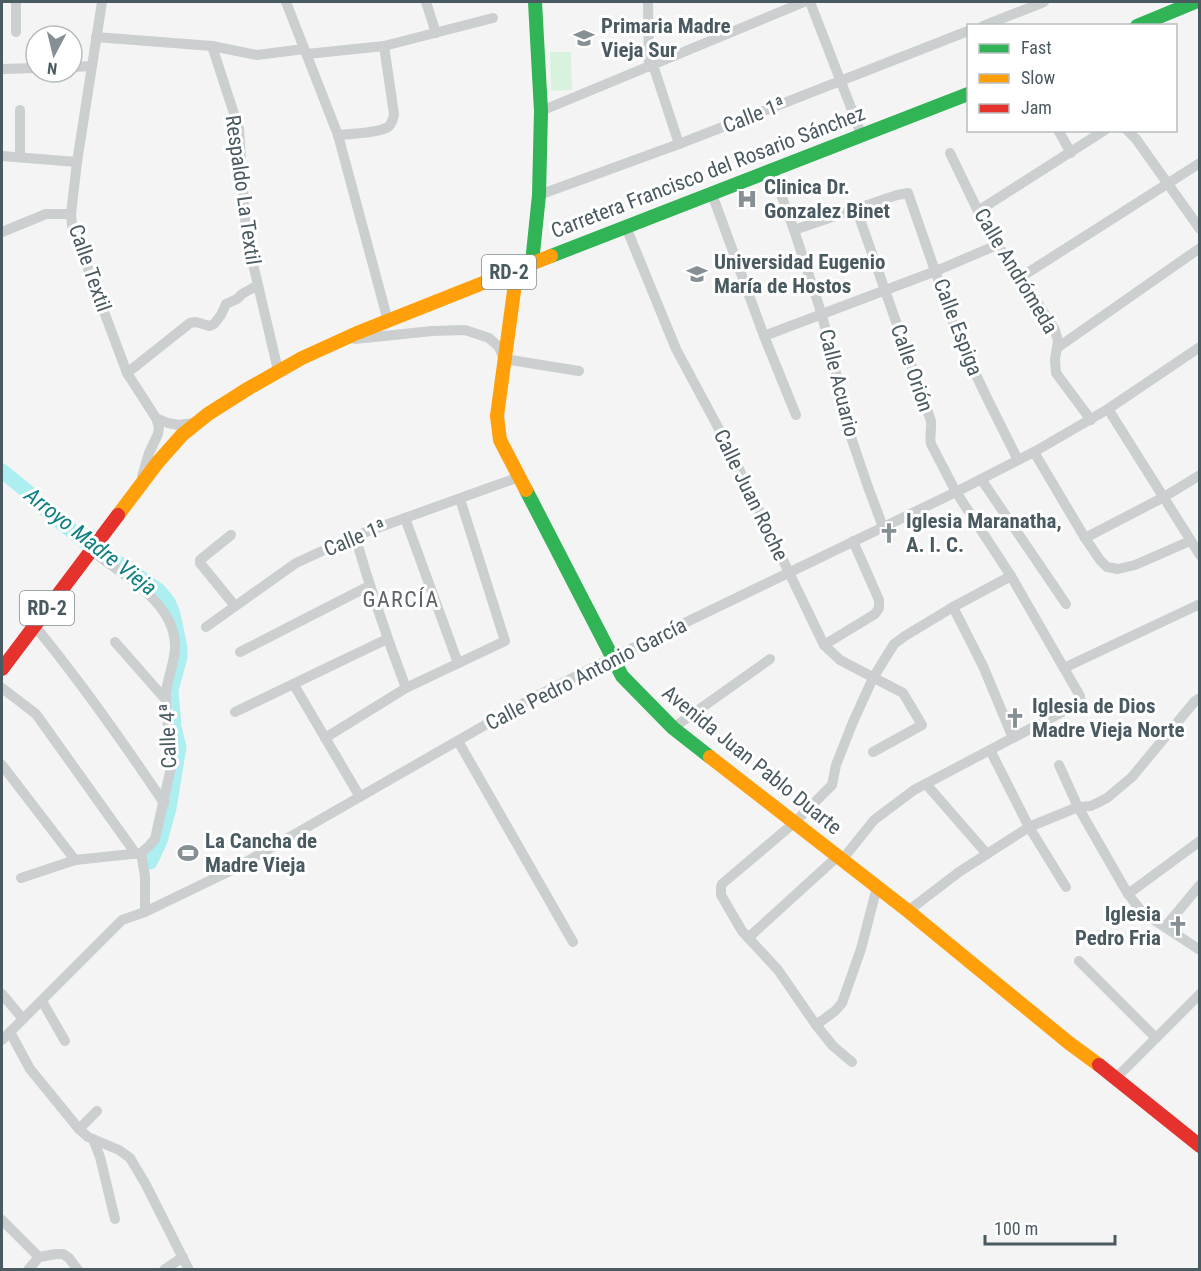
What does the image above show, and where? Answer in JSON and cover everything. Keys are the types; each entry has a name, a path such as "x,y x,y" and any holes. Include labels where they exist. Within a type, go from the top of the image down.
{"main road":[{"path":"532,262 539,195 541,111 535,2"},
{"path":"1142,24 1195,2"},
{"name":"Carretera Francisco del Rosario Sánchez","path":"2,669 34,625 97,553 104,534 157,462 197,422 226,401 278,370 337,342 532,262 967,95"},
{"name":"Avenida Juan Pablo Duarte","path":"517,269 497,416 501,440 622,676 673,728 908,911 1069,1043 1200,1146"}],"street":[{"path":"16,2 16,32"},
{"name":"Calle Textil","path":"102,2 77,162 71,214 72,226 127,373 156,418"},
{"path":"286,2 338,135 388,321"},
{"path":"426,2 436,33"},
{"path":"648,2 651,66 679,144"},
{"path":"541,111 804,2"},
{"path":"810,2 862,136"},
{"path":"988,24 1044,2"},
{"path":"96,37 212,46 257,55 384,46 493,18"},
{"name":"Calle 1ª","path":"539,195 679,144 967,32"},
{"name":"Respaldo La Textil","path":"212,46 239,129 246,234 278,370"},
{"path":"338,135 381,130 393,121 394,114 384,46"},
{"path":"84,66 92,66"},
{"path":"2,69 24,68"},
{"path":"20,110 20,157"},
{"path":"1059,132 1071,153"},
{"path":"978,211 1102,132"},
{"path":"1130,132 1200,229"},
{"name":"Calle Andrómeda","path":"950,153 997,245 1055,330 1058,341 1055,359 1056,373 1091,420"},
{"path":"2,156 77,162"},
{"path":"1021,277 1200,163"},
{"name":"Calle Acuario","path":"772,170 822,315 852,440 883,527"},
{"name":"Calle Espiga","path":"856,208 908,193 958,337 1018,460"},
{"path":"712,194 796,415"},
{"path":"794,230 856,208"},
{"name":"Calle Orión","path":"856,208 931,421 930,443 956,492 1011,576 1080,697 1081,702 1013,738"},
{"path":"2,232 46,214 71,214"},
{"name":"Calle Juan Roche","path":"626,226 676,349 727,444 824,645 840,660 903,693 922,725 873,752"},
{"path":"765,336 936,271 997,245"},
{"path":"1057,348 1200,248"},
{"path":"127,373 190,323 209,326 214,324 226,304 258,285"},
{"path":"337,342 411,333 465,330 489,338 499,347 504,359 579,371"},
{"name":"Calle Pedro Antonio García","path":"6,1036 122,920 145,912 234,869 527,701 1034,452 1091,420 1200,347"},
{"path":"1108,409 1200,555"},
{"path":"156,418 178,425 197,422"},
{"path":"140,483 149,453 158,434 159,427 156,418"},
{"path":"1034,452 1085,538 1104,565 1118,569 1135,565 1190,541"},
{"path":"1085,538 1200,476"},
{"name":"Calle 1ª","path":"206,627 296,563 355,536 519,477"},
{"path":"981,478 1066,604"},
{"path":"325,738 406,687 503,642 505,638 460,500"},
{"path":"405,518 458,663"},
{"path":"231,535 200,560 200,563 235,606"},
{"path":"355,536 369,586 406,687"},
{"path":"824,645 875,614 879,608 879,600 854,541"},
{"name":"Calle 4ª","path":"97,553 146,592 167,618 174,635 174,660 166,692 171,756 170,777 155,838 139,853"},
{"path":"852,1062 833,1046 776,967 737,925 721,895 721,887 794,823 832,785 836,765 853,722 873,678 894,644 953,607 1011,576"},
{"path":"240,652 369,586"},
{"path":"1064,668 1200,604"},
{"path":"748,938 839,859 874,820 914,790 1013,738 983,666 953,607"},
{"path":"34,625 113,728 164,803"},
{"path":"236,712 387,639"},
{"path":"115,642 166,700"},
{"path":"673,728 770,660"},
{"path":"294,685 360,797"},
{"path":"2,688 36,714 139,853 145,876 145,912"},
{"path":"908,911 958,872 1029,827 1078,807 1091,806 1107,798 1141,772 1198,701"},
{"path":"458,741 573,942"},
{"path":"990,750 1029,827 1066,887"},
{"path":"2,765 75,860"},
{"path":"1059,765 1078,807 1128,894 1142,912 1200,950"},
{"path":"926,784 987,854"},
{"path":"1128,894 1200,841"},
{"path":"21,878 75,860 139,853"},
{"path":"1165,927 1200,885"},
{"path":"816,1025 842,1003 861,949 877,887"},
{"path":"1079,961 1156,1038"},
{"path":"2,994 23,1019"},
{"path":"1116,1078 1200,994"},
{"path":"42,1001 65,1041"},
{"path":"6,1036 79,1129 93,1139 120,1150 130,1158 189,1269"},
{"path":"79,1129 97,1111"},
{"path":"93,1139 100,1157 115,1219"},
{"path":"2,1220 39,1257"},
{"path":"28,1269 39,1257 56,1254 63,1254 69,1258 78,1269"},
{"path":"164,1269 183,1257"}],"green space":[{"path":"550,52 571,52 572,90 551,91"}],"waterway":[{"name":"Arroyo Madre Vieja","path":"2,471 49,513 99,552 159,591 168,602 173,614 180,648 180,657 171,690 174,727 179,747 169,808 160,841 150,862"}],"traffic: fast":[{"path":"532,263 539,195 541,111 535,2"},
{"path":"1142,24 1195,2"},
{"path":"551,256 967,94"},
{"path":"526,490 622,676 673,728 710,757"}],"traffic: slow":[{"path":"118,515 158,462 182,435 208,414 249,388 302,358 357,333 551,256"},
{"path":"517,269 497,416 500,440 526,490"},
{"path":"710,757 908,911 1099,1065"}],"traffic: jam":[{"path":"2,669 118,515"},
{"path":"1099,1065 1200,1146"}],"place":[{"name":"Primaria Madre Vieja Sur","path":"584,38"},
{"name":"Clinica Dr. Gonzalez Binet","path":"747,199"},
{"name":"Universidad Eugenio María de Hostos","path":"697,274"},
{"name":"Iglesia Maranatha, A. I. C.","path":"889,533"},
{"name":"Iglesia de Dios Madre Vieja Norte","path":"1015,718"},
{"name":"La Cancha de Madre Vieja","path":"188,853"},
{"name":"Iglesia Pedro Fria","path":"1178,926"}],"district":[{"name":"GARCÍA","path":"401,599"}]}
